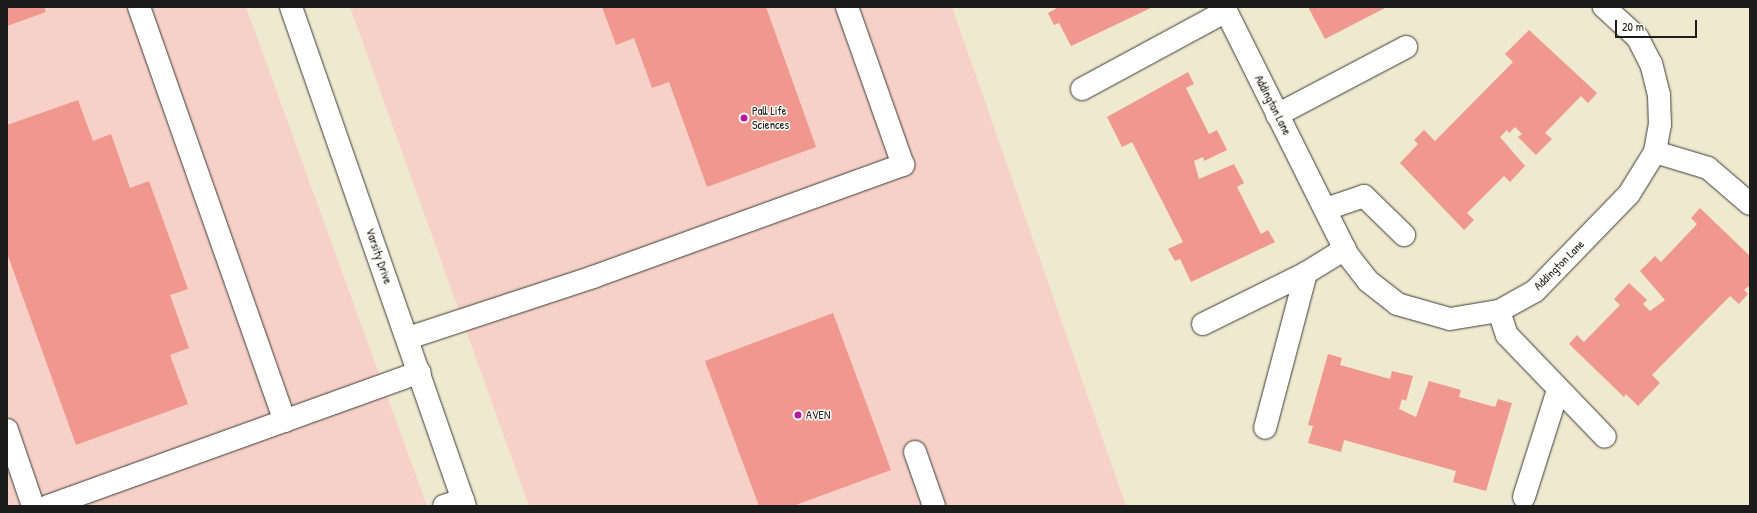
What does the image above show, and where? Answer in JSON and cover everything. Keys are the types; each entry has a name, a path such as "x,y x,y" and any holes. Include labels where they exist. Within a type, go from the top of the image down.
{"street":[{"path":"139,7 285,421"},
{"name":"Varsity Drive","path":"291,7 420,372 458,504"},
{"path":"408,338 593,277 903,165 847,7"},
{"name":"Addington Lane","path":"1225,9 1277,115 1326,209 1345,250 1368,281 1397,304 1450,320 1499,311 1535,291 1628,194 1655,152 1660,125 1659,95 1651,64 1637,37 1604,7"},
{"path":"1082,88 1225,9"},
{"path":"1277,115 1406,47"},
{"path":"1655,152 1708,168 1750,204"},
{"path":"1326,209 1364,196 1404,235"},
{"path":"1203,324 1306,273 1345,250"},
{"path":"1265,428 1306,273"},
{"path":"1499,311 1507,335 1558,390 1605,437"},
{"path":"48,506 420,372"},
{"path":"1524,497 1558,390"},
{"path":"7,430 33,506"},
{"path":"915,452 934,506"}],"shaded area":[{"path":"7,7 246,7 427,506 7,506"},
{"path":"350,7 952,7 1126,506 529,506"}],"building":[{"path":"7,7 44,7 46,12 7,26"},
{"name":"Pall Life Sciences","path":"602,7 766,7 816,147 707,187 669,82 652,88 634,38 616,45"},
{"path":"1059,7 1153,7 1071,46 1059,23 1054,25 1048,13"},
{"path":"1308,7 1387,7 1325,39"},
{"path":"1529,30 1597,93 1588,103 1581,96 1545,133 1552,139 1536,155 1518,137 1522,134 1515,127 1509,133 1507,130 1500,137 1525,166 1510,182 1504,176 1467,213 1474,220 1464,230 1400,163 1418,144 1414,140 1424,130 1435,141 1513,62 1505,54"},
{"path":"1188,72 1194,84 1186,88 1209,134 1217,130 1227,150 1204,161 1203,157 1194,161 1199,179 1234,164 1244,183 1237,187 1261,234 1268,230 1275,242 1191,282 1180,259 1175,261 1168,249 1183,242 1132,142 1122,147 1107,117"},
{"path":"78,100 93,141 111,134 130,188 149,181 188,289 170,295 189,348 170,355 188,404 76,445 7,253 7,125"},
{"path":"1700,208 1750,256 1750,285 1744,290 1748,294 1739,304 1730,296 1652,375 1660,383 1638,406 1626,394 1624,397 1569,344 1577,335 1584,342 1620,305 1614,299 1629,283 1647,300 1643,304 1650,311 1665,300 1640,271 1655,256 1661,262 1697,224 1691,218"},
{"name":"AVEN","path":"833,313 891,470 793,506 759,506 705,361"},
{"path":"1328,354 1342,358 1340,365 1390,379 1392,371 1413,376 1406,401 1402,399 1399,409 1416,417 1429,381 1461,390 1459,397 1495,407 1498,399 1512,403 1486,491 1453,482 1456,471 1344,440 1341,452 1308,443 1313,426 1308,425"}],"place":[{"name":"Pall Life Sciences","path":"744,118"},
{"name":"AVEN","path":"798,415"}]}
